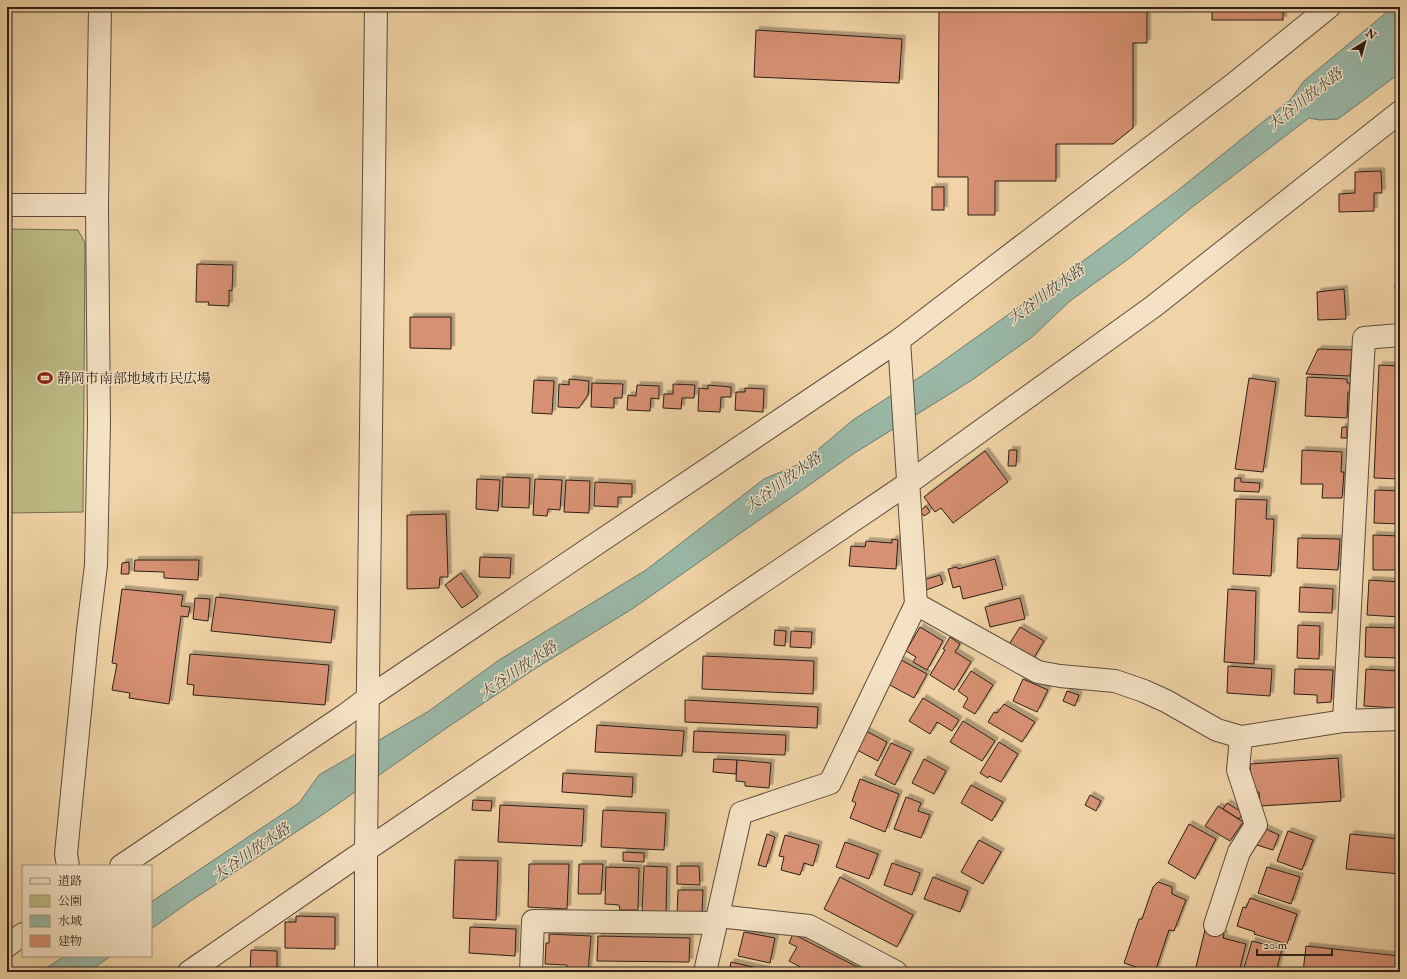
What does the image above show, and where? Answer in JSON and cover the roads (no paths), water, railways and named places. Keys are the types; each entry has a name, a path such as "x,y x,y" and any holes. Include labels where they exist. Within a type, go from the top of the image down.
{"street":[{"path":"68,865 66,854 88,630 96,565 98,424 97,205 100,7"},
{"path":"366,972 366,843 369,704 376,7"},
{"path":"122,865 345,715 369,704 899,340 1235,83 1329,7"},
{"path":"188,972 366,843 907,484 1154,306 1400,112"},
{"path":"7,205 97,205"},
{"path":"1344,721 1364,338 1400,335"},
{"path":"705,972 741,813 830,783 916,604 907,484 899,340"},
{"path":"916,604 1038,672 1060,676 1115,681 1144,691 1166,701 1217,730 1241,737 1344,721 1400,719"},
{"path":"1214,925 1239,852 1256,825 1238,770 1241,737"},
{"path":"531,972 533,921 717,920 809,926 896,972"},
{"path":"7,946 22,935"}],"water":[{"name":"大谷川放水路","path":"1393,7 1400,7 1400,73 1338,119 1320,120 1309,118 1191,208 1131,257 1070,301 1032,337 972,380 853,454 632,609 533,670 322,815 192,900 152,928 152,901 299,803 319,775 429,711 499,660 646,570 764,479 802,463 853,420 929,371 1071,270 1177,191 1290,100 1304,81"},
{"path":"63,957 110,957 88,972 40,972"}],"place":[{"name":"静岡市南部地域市民広場","path":"45,378"}]}
